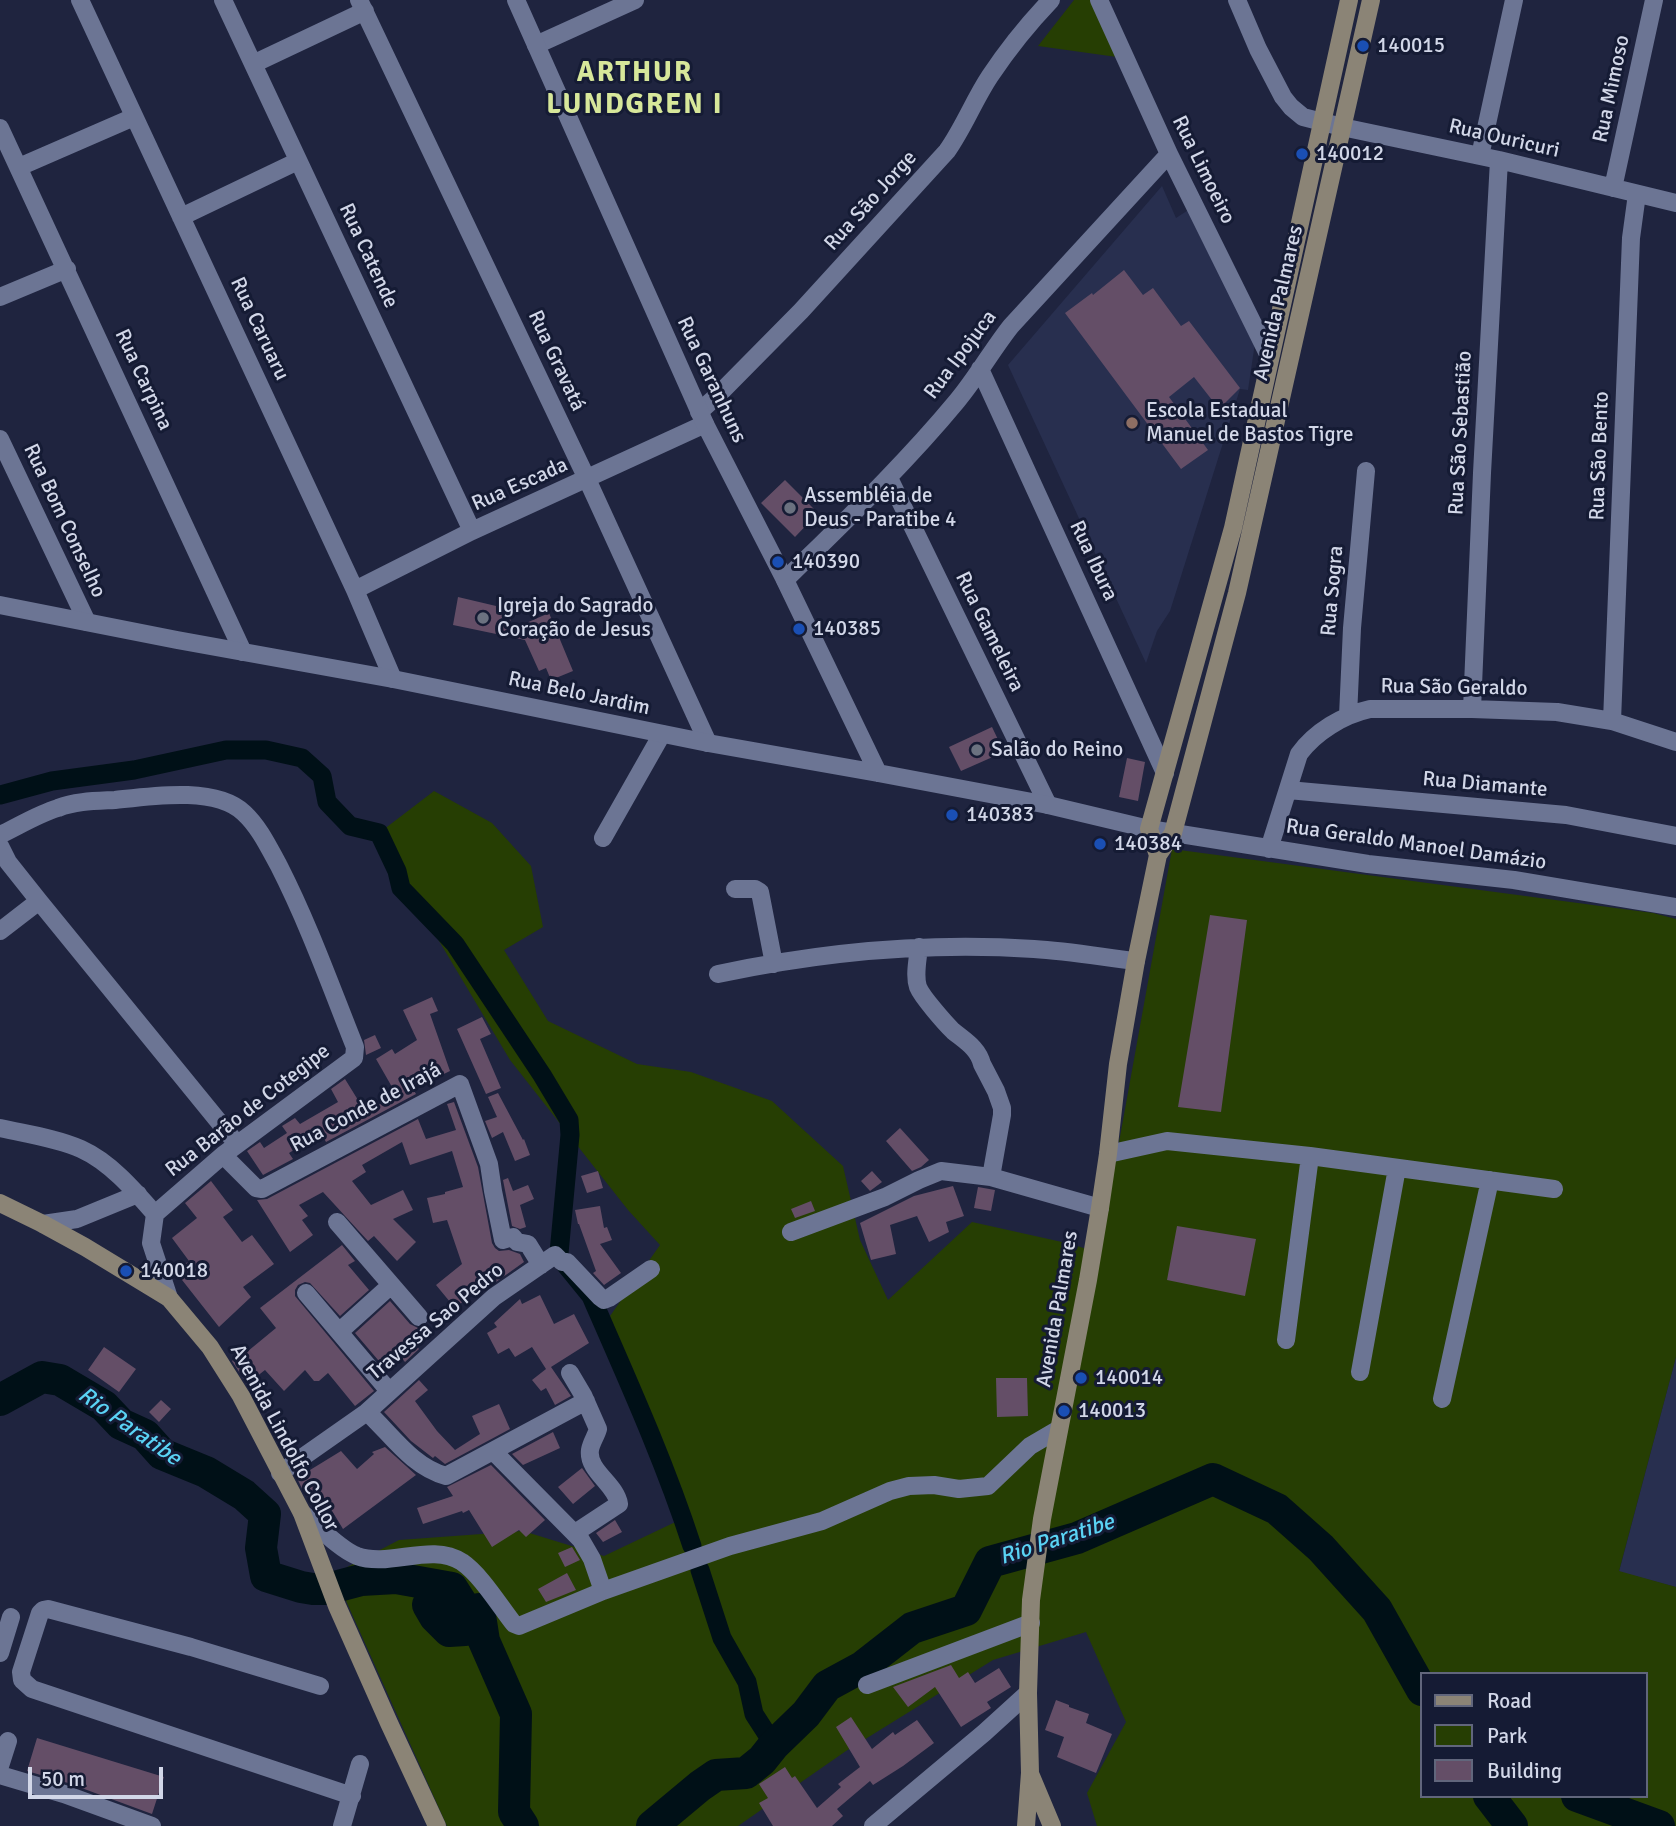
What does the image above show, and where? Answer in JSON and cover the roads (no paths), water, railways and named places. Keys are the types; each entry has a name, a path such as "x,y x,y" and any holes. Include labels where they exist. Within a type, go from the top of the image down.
{"main road":[{"name":"Avenida Palmares","path":"1149,829 1233,528 1349,0"},
{"name":"Avenida Palmares","path":"1026,1826 1030,1773 1028,1693 1034,1579 1100,1208 1118,1064 1136,961 1158,855 1173,832 1237,593 1371,0"},
{"path":"1149,829 1158,855"},
{"name":"Avenida Lindolfo Collor","path":"0,1203 43,1224 169,1298 210,1347 241,1396 302,1513 337,1606 437,1826"},
{"path":"1030,1773 1052,1826"}],"street":[{"name":"Rua Caruaru","path":"80,0 355,590 393,679"},
{"name":"Rua Catende","path":"223,0 472,531"},
{"name":"Rua Garanhuns","path":"516,0 702,418 785,580 878,773"},
{"path":"536,45 635,0"},
{"name":"Rua São Jorge","path":"702,418 727,386 801,311 947,151 990,75 1051,0"},
{"name":"Rua Limoeiro","path":"1099,0 1169,154 1270,358"},
{"name":"Rua Ouricuri","path":"1237,0 1283,97 1303,117 1499,160 1676,203"},
{"path":"1480,156 1514,0"},
{"name":"Rua Mimoso","path":"1613,188 1654,0"},
{"path":"253,64 362,6"},
{"name":"Rua Gravatá","path":"362,6 587,479 708,743"},
{"path":"19,167 134,117"},
{"name":"Rua Carpina","path":"0,128 243,652"},
{"name":"Rua Ipojuca","path":"785,580 888,478 958,400 1011,326 1169,154"},
{"name":"Rua São Sebastião","path":"1472,709 1499,160"},
{"path":"181,217 298,161"},
{"name":"Rua São Bento","path":"1612,721 1631,238 1637,194"},
{"path":"0,297 67,269"},
{"name":"Rua Ibura","path":"981,369 1165,773"},
{"name":"Rua Escada","path":"355,590 472,531 587,479 702,418"},
{"name":"Rua Bom Conselho","path":"0,439 87,622"},
{"name":"Rua Sogra","path":"1348,716 1352,628 1366,471"},
{"name":"Rua Gameleira","path":"888,478 1048,805"},
{"name":"Rua Belo Jardim","path":"0,605 393,679 708,743 1048,805 1149,829"},
{"name":"Rua São Geraldo","path":"1269,849 1299,754 1319,733 1348,716 1370,709 1557,712 1612,721 1676,742"},
{"path":"603,838 662,734"},
{"name":"Rua Diamante","path":"1288,790 1566,815 1676,836"},
{"name":"Rua Barão de Cotegipe","path":"0,835 57,808 74,803 174,794 208,798 243,811 257,827 298,903 355,1047 354,1058 230,1149 155,1214"},
{"name":"Rua Geraldo Manoel Damázio","path":"1149,829 1368,864 1514,880 1676,907"},
{"name":"Rua Conde de Irajá","path":"0,846 8,862 230,1149 256,1188 262,1189 460,1084 489,1164 503,1240 513,1237 517,1242 528,1244 554,1261"},
{"path":"734,889 755,889 760,892 774,964"},
{"path":"0,931 39,901"},
{"path":"718,974 850,953 919,947 1035,949 1136,961"},
{"path":"919,947 917,986 945,1022 967,1041 980,1058 1000,1101 1002,1115 991,1177"},
{"path":"0,1128 54,1140 80,1149 102,1161 138,1194 155,1214 151,1243 169,1298"},
{"path":"1108,1154 1167,1141 1310,1156 1554,1189"},
{"path":"1286,1340 1310,1156"},
{"path":"1360,1372 1397,1168"},
{"path":"790,1232 885,1197 941,1171 991,1177 1100,1208"},
{"path":"1442,1399 1490,1180"},
{"path":"43,1224 77,1219 138,1194"},
{"path":"337,1222 419,1317"},
{"path":"554,1261 604,1300 651,1269"},
{"name":"Travessa Sao Pedro","path":"280,1473 367,1412 494,1297 554,1261"},
{"path":"339,1332 391,1284"},
{"path":"306,1293 389,1391"},
{"path":"570,1373 598,1429 590,1451 592,1463 618,1497 619,1504 575,1532"},
{"path":"367,1412 412,1458 437,1474 446,1476 586,1401"},
{"path":"302,1513 337,1544 356,1556 369,1559 441,1555 464,1563 514,1624 519,1626 603,1591 730,1546 822,1521 890,1491 921,1485 959,1489 988,1486 1030,1446 1059,1429"},
{"path":"494,1452 575,1532 592,1559 603,1591"},
{"path":"320,1686 191,1647 48,1609 40,1613 20,1672 22,1680 32,1689 352,1796"},
{"path":"0,1653 11,1617"},
{"path":"867,1685 1031,1623"},
{"path":"873,1826 1028,1693"},
{"path":"0,1766 8,1741"},
{"path":"342,1826 360,1764"},
{"path":"0,1775 64,1794 152,1826"}],"waterway":[{"path":"0,795 52,781 134,770 226,750 266,750 302,758 322,776 327,802 350,826 379,833 397,871 401,888 455,944 569,1120 560,1258 591,1296 658,1454 692,1546"},
{"name":"Rio Paratibe","path":"0,1400 42,1377 60,1380 104,1406 121,1424 145,1435 162,1454 206,1472 244,1495 265,1514 261,1548 266,1576 313,1589 327,1589 361,1580 396,1578 452,1588 466,1610 428,1605 449,1631 465,1630 479,1609 484,1641 516,1714 514,1812 523,1826"},
{"name":"Rio Paratibe","path":"652,1826 716,1775 746,1773 806,1714 827,1686 862,1667 912,1628 966,1610 990,1562 1077,1538 1213,1479 1277,1509 1321,1548 1377,1610 1420,1686"},
{"path":"700,1570 722,1638 747,1682 754,1714 774,1745"},
{"name":"Rio Paratibe","path":"1491,1798 1512,1826"},
{"path":"1582,1798 1659,1826"}],"place":[{"name":"140015","path":"1363,46"},
{"name":"140012","path":"1302,154"},
{"name":"Escola Estadual Manuel de Bastos Tigre","path":"1132,423"},
{"name":"Assembléia de Deus - Paratibe 4","path":"790,508"},
{"name":"140390","path":"778,562"},
{"name":"Igreja do Sagrado Coração de Jesus","path":"483,618"},
{"name":"140385","path":"799,629"},
{"name":"Salão do Reino","path":"977,750"},
{"name":"140383","path":"952,815"},
{"name":"140384","path":"1100,844"},
{"name":"140018","path":"126,1271"},
{"name":"140014","path":"1081,1378"},
{"name":"140013","path":"1064,1411"}],"district":[{"name":"ARTHUR LUNDGREN I","path":"635,90"}]}
